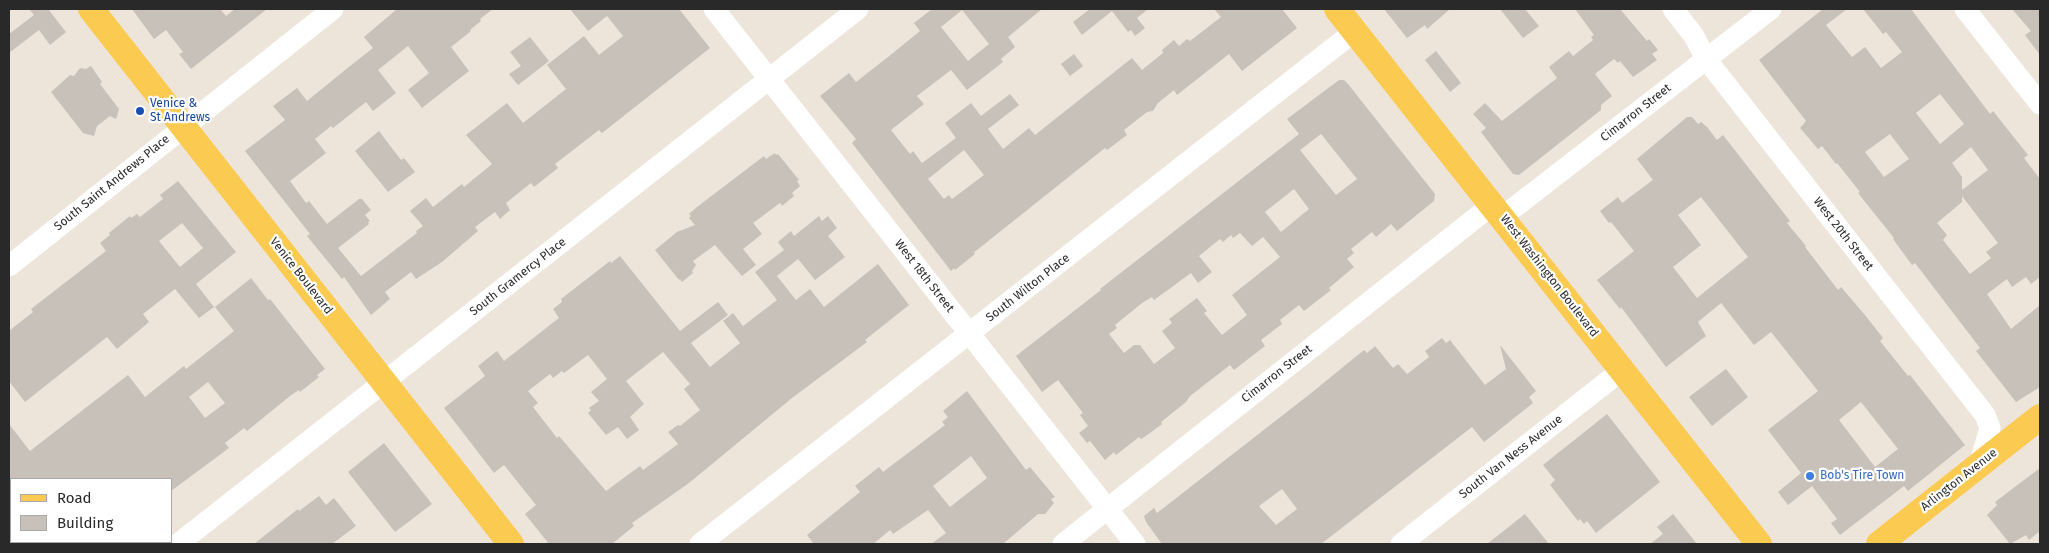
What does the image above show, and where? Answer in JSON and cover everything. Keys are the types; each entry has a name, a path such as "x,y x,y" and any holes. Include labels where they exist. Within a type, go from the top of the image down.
{"main road":[{"name":"Venice Boulevard","path":"90,9 511,544"},
{"name":"West Washington Boulevard","path":"1337,9 1759,544"},
{"name":"Arlington Avenue","path":"1879,544 2040,417"}],"street":[{"name":"South Saint Andrews Place","path":"9,266 333,9"},
{"name":"West 18th Street","path":"714,9 1135,544"},
{"name":"South Gramercy Place","path":"178,544 858,9"},
{"name":"West 20th Street","path":"1673,9 1694,36 1706,59 1985,415 1990,428 1979,465"},
{"name":"Cimarron Street","path":"1063,544 1497,211 1706,59 1771,9"},
{"path":"1965,9 2040,104"},
{"name":"South Wilton Place","path":"700,544 1355,32"},
{"name":"South Van Ness Avenue","path":"1401,544 1622,370"}],"building":[{"path":"29,9 48,9 66,32 50,45 39,30 9,53 9,34 34,15"},
{"path":"132,9 220,9 226,16 235,9 267,9 191,69 179,54 183,52 166,30 154,39"},
{"path":"397,9 493,9 480,19 481,21 471,31 451,47 469,71 422,108 408,90 429,73 408,46 378,70 396,93 373,111 366,102 333,128 331,126 315,139 326,153 290,181 306,203 309,201 327,224 359,199 362,199 371,210 365,215 370,221 368,222 369,224 338,248 361,276 417,233 416,231 423,226 410,211 426,198 433,207 462,184 464,187 492,164 466,135 507,103 523,123 566,89 547,65 584,36 599,55 623,36 607,16 588,31 570,9 679,9 710,48 602,133 599,130 555,164 558,168 534,187 531,183 506,203 510,210 500,219 495,212 475,227 478,231 442,262 416,279 411,272 385,292 390,299 371,315 344,277 342,279 307,236 310,234 245,151 285,120 273,106 297,88 307,101 373,48 364,37"},
{"path":"932,9 1042,9 1008,37 1015,47 1001,59 1003,62 967,90 951,70 917,96 924,104 891,130 910,154 913,151 922,163 956,138 945,123 971,103 981,116 1010,94 1019,105 988,129 1003,149 1029,128 1035,135 1132,58 1142,70 1163,53 1162,50 1174,40 1179,46 1187,39 1190,41 1221,17 1214,9 1282,9 1297,28 1242,71 1229,54 1177,95 1174,90 1158,103 1153,111 1147,112 1124,130 1127,135 1107,150 1105,148 974,252 975,254 955,270 954,268 951,271 852,143 856,139 820,96 849,73 856,82 920,31 914,23","holes":["962,10 989,44 968,61 941,27","964,150 984,175 952,199 949,195 944,199 928,179"]},
{"path":"1090,9 1148,9 1137,18 1145,28 1135,36 1131,30 1128,32 1112,11 1082,35 1073,22"},
{"path":"1384,9 1450,9 1427,29 1425,25 1407,38"},
{"path":"1500,9 1525,9 1539,26 1523,38"},
{"path":"1575,9 1620,9 1647,41 1649,39 1658,50 1652,54 1657,60 1633,77 1620,61 1618,63 1614,59 1595,74 1612,96 1601,105 1601,110 1519,175 1513,174 1481,132 1486,128 1473,114 1485,103 1502,121 1557,78 1549,67 1569,51 1573,56 1593,40 1591,37 1594,35"},
{"path":"1823,9 1847,9 1826,25 1852,57 1865,47 1881,68 1902,52 1886,32 1883,34 1863,9 1911,9 1990,114 1993,111 2028,155 2024,158 2040,179 2040,277 2031,284 2026,277 2012,287 2007,279 1987,294 2011,329 2040,305 2040,387 2016,402 1976,351 1980,348 1915,263 1912,265 1894,238 1858,193 1860,192 1822,146 1818,149 1800,128 1806,121 1759,60","holes":["1940,94 1964,124 1940,144 1916,113","1890,134 1909,159 1884,177 1865,152","1971,147 1988,170 1962,190 1962,177 1952,163","1962,196 1998,243 1986,252 1991,258 1970,274 1943,240 1947,235 1937,223 1962,202"]},
{"path":"2012,9 2040,9 2040,55 2025,35 2031,31"},
{"path":"530,37 549,61 518,85 509,74 521,66 510,52"},
{"path":"1436,51 1461,83 1450,92 1425,60"},
{"path":"1074,54 1083,66 1070,76 1061,64"},
{"path":"91,66 102,82 100,84 119,109 116,119 110,116 97,126 94,136 83,133 51,92 70,75 74,76 80,68 86,69"},
{"path":"1339,80 1344,80 1435,194 1434,201 1397,231 1391,224 1376,237 1372,232 1351,249 1354,253 1347,259 1354,267 1329,288 1331,290 1304,311 1299,305 1280,320 1282,324 1261,340 1265,346 1234,370 1230,365 1190,396 1186,402 1161,422 1162,424 1141,439 1139,437 1116,455 1114,452 1105,460 1090,441 1087,443 1079,433 1088,426 1080,415 1083,413 1058,380 1042,392 1016,356 1299,134 1287,119","holes":["1321,134 1357,179 1336,195 1300,150","1294,189 1309,209 1281,232 1265,212","1240,233 1252,246 1263,237 1280,257 1232,295 1247,315 1222,335 1204,313 1207,311 1197,298 1169,319 1172,323 1162,331 1175,348 1154,364 1140,345 1134,345 1124,353 1109,334 1117,328 1115,325 1142,303 1152,297 1154,300 1191,273 1198,283 1212,272 1199,256 1220,239 1223,242 1231,235 1233,238"]},
{"path":"1687,117 1692,117 1698,124 1701,122 1717,140 1723,135 1790,221 1787,223 1838,290 1841,287 1865,315 1883,338 1880,341 1908,376 1910,375 1965,445 1908,491 1904,486 1840,535 1831,523 1837,519 1812,486 1788,505 1778,492 1801,473 1768,430 1818,391 1771,332 1754,345 1721,303 1698,322 1706,336 1666,367 1621,307 1620,309 1597,280 1634,251 1600,211 1618,197 1622,203 1653,180 1637,159","holes":["1701,197 1748,257 1697,298 1673,267 1701,245 1678,215","1861,402 1898,449 1875,467 1839,420"]},
{"path":"379,131 401,160 404,158 415,172 388,192 355,151"},
{"path":"775,153 776,155 778,154 799,180 797,181 800,186 792,193 794,196 782,206 780,203 753,223 762,234 743,249 756,265 742,276 715,245 693,261 696,265 692,271 693,273 682,282 679,280 655,250 677,232 695,225 689,218 691,216 689,214 697,207 764,156 766,159"},
{"path":"178,181 236,252 196,284 214,307 199,318 175,289 143,314 149,322 117,349 107,337 25,402 9,381 9,331 33,312 31,309 106,251 100,243 110,235 109,233 130,216 131,218 137,214 140,217 163,199 160,195","holes":["182,223 203,248 180,267 159,241"]},
{"path":"819,216 822,221 828,216 837,228 828,236 845,257 815,280 798,259 777,276 796,300 810,289 824,307 878,264 909,305 865,340 867,342 792,398 689,483 632,523 634,526 612,544 549,544 525,514 536,505 504,465 494,473 444,408 485,376 478,366 497,351 504,361 559,318 553,309 562,302 561,299 610,261 611,263 620,256 680,331 718,302 728,315 691,343 710,367 740,343 723,321 733,313 743,326 777,300 755,272 784,250 778,242 791,231 794,236","holes":["663,352 690,384 684,389 700,410 680,426 678,425 668,432 678,444 643,470 640,466 606,491 559,436 557,438 533,407 538,403 528,391 550,374 553,378 562,371 564,373 588,355 607,379 591,392 599,401 589,408 591,410 588,413 606,435 618,427 627,439 639,430 630,417 644,404 626,381"]},
{"path":"251,278 325,369 317,375 319,377 300,392 299,390 290,396 247,431 244,428 225,443 229,448 172,490 172,478 9,479 9,424 30,451 128,375 145,397 184,366 186,369 234,331 215,307","holes":["208,382 225,403 205,418 189,397"]},
{"path":"1442,338 1446,343 1450,340 1485,385 1506,369 1500,345 1536,391 1529,397 1533,403 1484,442 1472,427 1321,544 1162,544 1146,522 1144,516 1154,508 1157,513 1364,350 1367,353 1375,346 1393,368 1398,364 1407,374 1429,357 1425,351","holes":["1282,489 1297,509 1276,525 1259,506"]},
{"path":"1726,369 1748,397 1712,426 1689,397"},
{"path":"967,391 1026,470 1030,467 1055,497 1051,499 1054,503 1045,514 1038,514 1003,544 931,544 946,533 928,510 893,534 890,530 873,544 814,544 807,535 860,492 855,486 879,467 883,472 945,425 942,422 948,417 943,411","holes":["971,456 987,478 950,507 933,486"]},
{"path":"1607,414 1660,482 1596,533 1587,521 1584,524 1580,519 1578,521 1550,485 1555,480 1543,465"},
{"path":"384,443 432,504 395,532 348,472"},
{"path":"2040,468 2040,531 2029,540 2026,535 2010,544 1987,515 1997,505 1995,502"},
{"path":"319,496 326,505 334,498 356,526 332,544 254,544 298,509 299,511"},
{"path":"1525,514 1549,544 1487,544"},
{"path":"1673,514 1697,544 1650,544 1663,534 1657,527"}],"place":[{"name":"Venice & St Andrews","path":"140,111"},
{"name":"Bob's Tire Town","path":"1810,476"}]}
